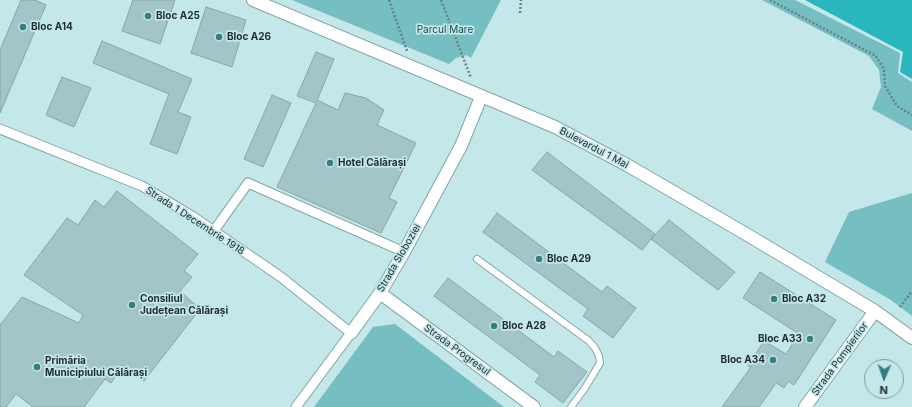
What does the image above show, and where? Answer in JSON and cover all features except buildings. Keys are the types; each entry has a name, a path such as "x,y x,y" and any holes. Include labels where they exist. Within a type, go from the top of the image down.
{"street":[{"name":"Bulevardul 1 Mai","path":"253,0 555,127 627,165 753,238 875,311 912,338"},
{"name":"Strada Sloboziei","path":"296,407 380,293 462,146 482,97"},
{"name":"Strada 1 Decembrie 1918","path":"0,129 142,186 192,216 213,232 281,277 351,333"},
{"path":"213,232 248,183 404,252"},
{"name":"Strada Progresul","path":"380,293 534,407"},
{"name":"Strada Pompierilor","path":"805,407 875,311"}],"lane":[{"path":"477,259 589,341 595,348 599,356 600,363 585,388 571,407"}],"path":[{"path":"389,0 408,56"},
{"path":"441,0 472,82"},
{"path":"520,12 521,0"},
{"path":"770,0 876,56 884,69 885,86 897,106 912,115"},
{"path":"900,307 912,291"}],"green space":[{"name":"Parcul Mare","path":"292,0 501,0 471,58 467,55 456,58 449,64"},
{"path":"762,0 795,0 900,53 898,73 912,82 912,131 872,109 881,87 879,70 869,56"},
{"path":"912,193 912,316 891,300 825,262 849,212"},
{"path":"395,324 504,407 314,407 373,327"}],"shaded area":[{"path":"805,0 912,0 912,79 900,72 903,52"}],"place":[{"name":"Bloc A25","path":"148,16"},
{"name":"Bloc A14","path":"23,27"},
{"name":"Bloc A26","path":"219,37"},
{"name":"Hotel Călărași","path":"330,163"},
{"name":"Bloc A29","path":"539,259"},
{"name":"Bloc A32","path":"774,299"},
{"name":"Consiliul Județean Călărași","path":"132,305"},
{"name":"Bloc A28","path":"494,326"},
{"name":"Bloc A33","path":"810,339"},
{"name":"Bloc A34","path":"773,360"},
{"name":"Primăria Municipiului Călărași","path":"37,367"}]}
